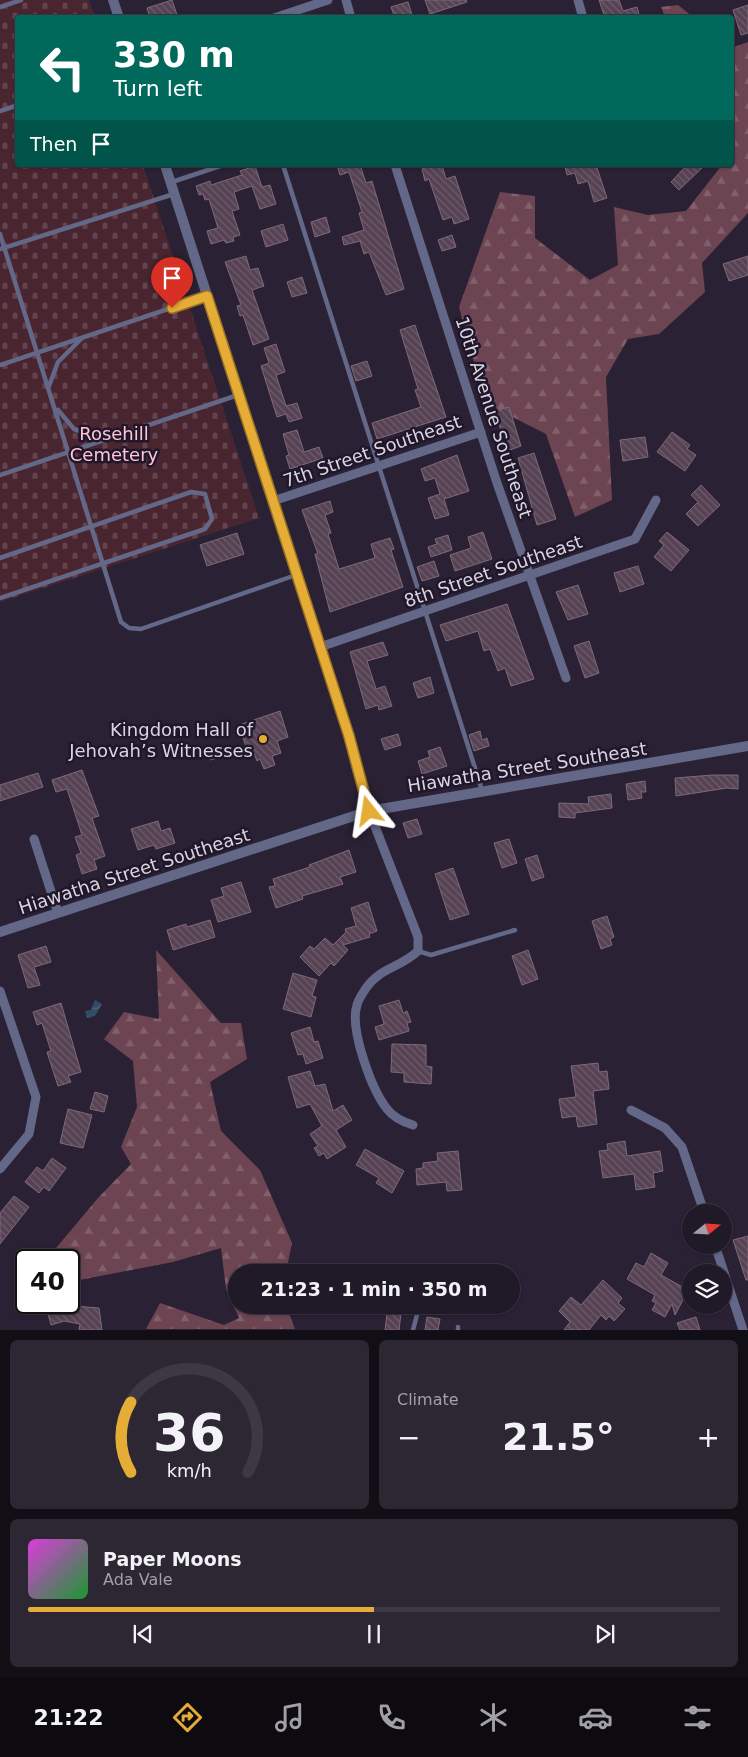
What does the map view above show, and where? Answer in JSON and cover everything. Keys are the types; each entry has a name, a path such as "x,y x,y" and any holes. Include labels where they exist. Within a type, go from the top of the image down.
{"street":[{"path":"113,0 118,15"},
{"path":"283,15 328,0"},
{"path":"346,0 350,15"},
{"path":"578,0 582,15"},
{"path":"166,167 349,736 369,811 418,937 418,951 407,961 382,971 366,988 356,1005 356,1032 362,1057 387,1109 400,1121 413,1125"},
{"name":"10th Avenue Southeast","path":"396,167 481,432 566,678"},
{"name":"7th Street Southeast","path":"273,502 481,432"},
{"name":"8th Street Southeast","path":"320,647 530,576 635,538 656,500"},
{"name":"Hiawatha Street Southeast","path":"0,932 369,811 482,790 748,746"},
{"path":"34,840 58,913"},
{"path":"0,991 36,1097 29,1134 0,1169"},
{"path":"631,1110 665,1128 682,1148 701,1204"},
{"path":"718,1254 743,1330"}],"lane":[{"path":"0,7 21,0"},
{"path":"0,111 15,107"},
{"path":"170,183 217,167"},
{"path":"283,167 482,790"},
{"path":"2,249 174,194"},
{"path":"0,234 2,249 56,408 121,622 129,628 141,629 296,575"},
{"path":"0,365 207,296"},
{"path":"49,387 58,362 83,338"},
{"path":"0,476 238,395"},
{"path":"56,408 74,429 106,440"},
{"path":"0,558 191,492 205,494 212,519 204,529 0,598"},
{"path":"418,951 431,955 515,930"},
{"path":"413,1330 417,1314"}],"green space":[{"name":"Rosehill Cemetery","path":"0,0 89,0 94,15 15,15 15,167 144,167 259,518 0,602"},
{"path":"678,5 690,15 664,15 661,7"},
{"path":"748,42 748,213 702,263 705,292 659,334 628,339 606,377 612,500 575,517 546,434 485,403 459,307 500,192 535,196 535,238 590,280 618,265 614,207 648,215 686,211 720,167 734,167 734,47"},
{"path":"156,950 221,1023 241,1023 247,1059 210,1082 221,1131 260,1170 292,1243 288,1264 228,1264 228,1293 221,1248 173,1262 80,1280 80,1249 55,1249 98,1198 131,1164 121,1147 137,1107 133,1061 104,1039 124,1012 159,1019"},
{"path":"160,1303 224,1325 239,1318 237,1314 289,1314 295,1329 146,1329"}],"water":[{"path":"95,1000 102,1004 95,1016 87,1018 85,1011 91,1010"}],"building":[{"path":"172,0 177,15 149,15 147,8"},
{"path":"425,0 466,0 467,2 430,14"},
{"path":"599,0 619,0 623,11 637,7 639,15 604,15"},
{"path":"408,2 412,15 394,15 391,7"},
{"path":"748,5 748,33 741,35 733,10"},
{"path":"255,167 262,187 270,185 276,204 260,209 252,186 234,192 239,209 232,211 240,235 233,237 234,241 226,243 224,240 211,244 207,231 218,228 209,199 205,200 203,194 199,195 196,186 210,181 211,185 242,175 240,171"},
{"path":"338,167 363,167 361,168 366,183 372,181 404,289 386,295 369,252 364,254 360,241 344,245 342,237 364,230 359,213 362,212 349,172 340,175"},
{"path":"443,167 446,179 455,176 469,219 454,224 452,217 443,220 429,179 425,181 422,169"},
{"path":"565,167 597,167 607,198 594,202 588,181 578,184 575,173 567,175"},
{"path":"685,167 703,167 679,190 671,182"},
{"path":"326,217 330,232 315,237 311,222"},
{"path":"283,224 288,240 266,247 261,231"},
{"path":"452,235 456,247 442,251 438,240"},
{"path":"246,256 250,270 258,268 264,286 252,290 269,339 253,345 243,315 240,316 237,306 241,305 225,262"},
{"path":"748,256 748,275 729,281 723,264"},
{"path":"302,277 307,293 292,297 287,282"},
{"path":"415,325 446,417 377,439 372,423 421,407 415,390 418,389 400,330"},
{"path":"276,344 285,372 276,375 286,406 297,403 302,418 289,422 286,414 277,417 261,366 269,363 264,348"},
{"path":"367,361 372,376 356,381 351,366"},
{"path":"509,407 521,446 507,451 495,411"},
{"path":"297,430 304,452 319,447 323,458 290,469 286,456 289,455 283,434"},
{"path":"672,432 690,445 687,449 696,455 685,471 657,452"},
{"path":"645,437 648,457 623,461 620,440"},
{"path":"534,453 556,519 537,525 518,458"},
{"path":"457,455 469,491 444,499 449,515 435,519 428,498 440,494 435,478 425,481 421,469"},
{"path":"701,485 720,505 698,526 686,514 698,502 691,495"},
{"path":"330,501 333,512 325,515 331,533 328,534 339,569 375,558 371,544 390,538 394,549 391,550 403,587 330,612 315,554 318,554 302,510"},
{"path":"483,532 492,559 455,571 450,555 471,548 468,537"},
{"path":"667,532 689,550 671,571 654,557 664,545 659,541"},
{"path":"237,533 244,554 207,566 200,545"},
{"path":"448,535 452,550 431,557 428,547 437,544 435,539"},
{"path":"434,561 439,576 422,581 417,567"},
{"path":"638,566 644,584 620,592 614,573"},
{"path":"578,585 588,614 568,620 556,592"},
{"path":"507,604 534,679 511,686 505,668 498,671 490,649 484,651 478,631 446,641 440,625"},
{"path":"589,641 599,673 585,678 574,646"},
{"path":"383,642 388,655 367,661 376,689 385,686 392,706 379,710 378,705 366,709 350,652"},
{"path":"430,677 434,693 418,698 413,683"},
{"name":"Kingdom Hall of Jehovah’s Witnesses","path":"280,711 288,737 277,741 281,753 272,756 275,765 264,769 260,759 257,761 252,748 247,750 239,725"},
{"path":"480,731 482,740 487,738 489,746 474,751 469,735"},
{"path":"398,734 401,745 385,750 381,739"},
{"path":"217,746 221,757 210,760 207,749"},
{"path":"440,747 447,766 422,774 418,761 430,757 428,751"},
{"path":"82,770 99,816 92,818 105,856 94,860 97,869 82,874 76,855 81,853 75,837 82,835 67,789 56,792 52,780"},
{"path":"38,773 43,787 0,801 0,785"},
{"path":"738,775 738,789 727,788 676,796 675,778"},
{"path":"645,781 646,792 641,792 642,798 628,800 626,784"},
{"path":"611,794 612,808 575,813 575,818 559,817 559,803 589,804 588,797"},
{"path":"417,819 422,834 408,838 403,823"},
{"path":"158,821 161,831 170,828 175,843 156,849 154,845 138,850 131,829"},
{"path":"509,839 517,863 502,868 494,843"},
{"path":"349,850 356,872 340,877 343,884 302,896 303,899 276,908 269,887 275,886 273,879 310,867 309,865"},
{"path":"537,855 544,877 532,881 525,859"},
{"path":"453,868 469,914 450,920 435,874"},
{"path":"241,882 251,912 218,922 211,900 224,896 221,888"},
{"path":"368,902 377,931 369,934 370,937 343,945 348,950 334,966 331,963 319,976 300,957 310,946 314,949 325,938 333,945 346,932 345,929 356,926 351,908"},
{"path":"607,916 614,937 610,939 612,945 601,949 592,921"},
{"path":"210,920 215,937 173,950 167,930 186,924 187,927"},
{"path":"46,946 51,962 34,967 40,985 28,988 18,955"},
{"path":"528,950 538,979 522,985 512,956"},
{"path":"293,973 317,980 312,996 316,997 311,1017 283,1009"},
{"path":"399,1000 403,1013 407,1011 411,1022 407,1023 409,1031 379,1040 375,1027 384,1024 379,1006"},
{"path":"61,1003 81,1072 68,1076 71,1082 58,1086 47,1052 51,1051 42,1023 37,1025 33,1012"},
{"path":"310,1027 314,1042 318,1041 323,1058 306,1064 303,1054 298,1055 291,1033"},
{"path":"392,1044 426,1045 426,1066 432,1067 431,1084 404,1082 404,1073 391,1072"},
{"path":"598,1063 599,1072 607,1071 609,1089 593,1091 597,1124 578,1127 576,1116 562,1118 559,1099 576,1097 571,1066"},
{"path":"310,1071 315,1086 325,1084 333,1111 343,1105 352,1120 336,1130 346,1147 327,1159 324,1153 319,1156 314,1148 318,1146 310,1134 322,1126 310,1104 297,1108 288,1077"},
{"path":"95,1092 108,1096 104,1112 90,1109"},
{"path":"68,1109 92,1115 83,1148 60,1143"},
{"path":"625,1141 627,1156 660,1151 663,1171 653,1173 655,1187 636,1190 634,1174 603,1178 599,1151 608,1150 607,1144"},
{"path":"365,1149 404,1171 392,1193 376,1183 379,1178 356,1165"},
{"path":"458,1151 462,1190 447,1191 446,1182 417,1185 416,1169 423,1168 423,1163 438,1161 437,1153"},
{"path":"52,1158 66,1168 49,1191 44,1187 39,1193 25,1182 37,1167 43,1171"},
{"path":"14,1196 29,1207 0,1244 0,1213"},
{"path":"748,1236 748,1280 746,1280 733,1240"},
{"path":"651,1253 668,1263 661,1275 682,1287 682,1302 675,1315 672,1304 665,1317 652,1310 656,1303 652,1301 655,1295 627,1279 636,1263 644,1267"},
{"path":"603,1280 622,1298 618,1303 625,1309 614,1321 609,1316 606,1320 601,1315 589,1330 564,1330 570,1322 559,1311 571,1297 581,1305"},
{"path":"80,1306 99,1308 102,1330 79,1330 80,1324 64,1321 51,1325 48,1314 80,1314"},
{"path":"387,1314 401,1314 399,1330 385,1330"},
{"path":"427,1317 440,1319 438,1330 425,1330"},
{"path":"696,1317 700,1330 680,1330 677,1323"}],"place":[{"name":"Kingdom Hall of Jehovah’s Witnesses","path":"263,739"}],"route":[{"path":"172,308 207,296 349,736 369,811"}]}
